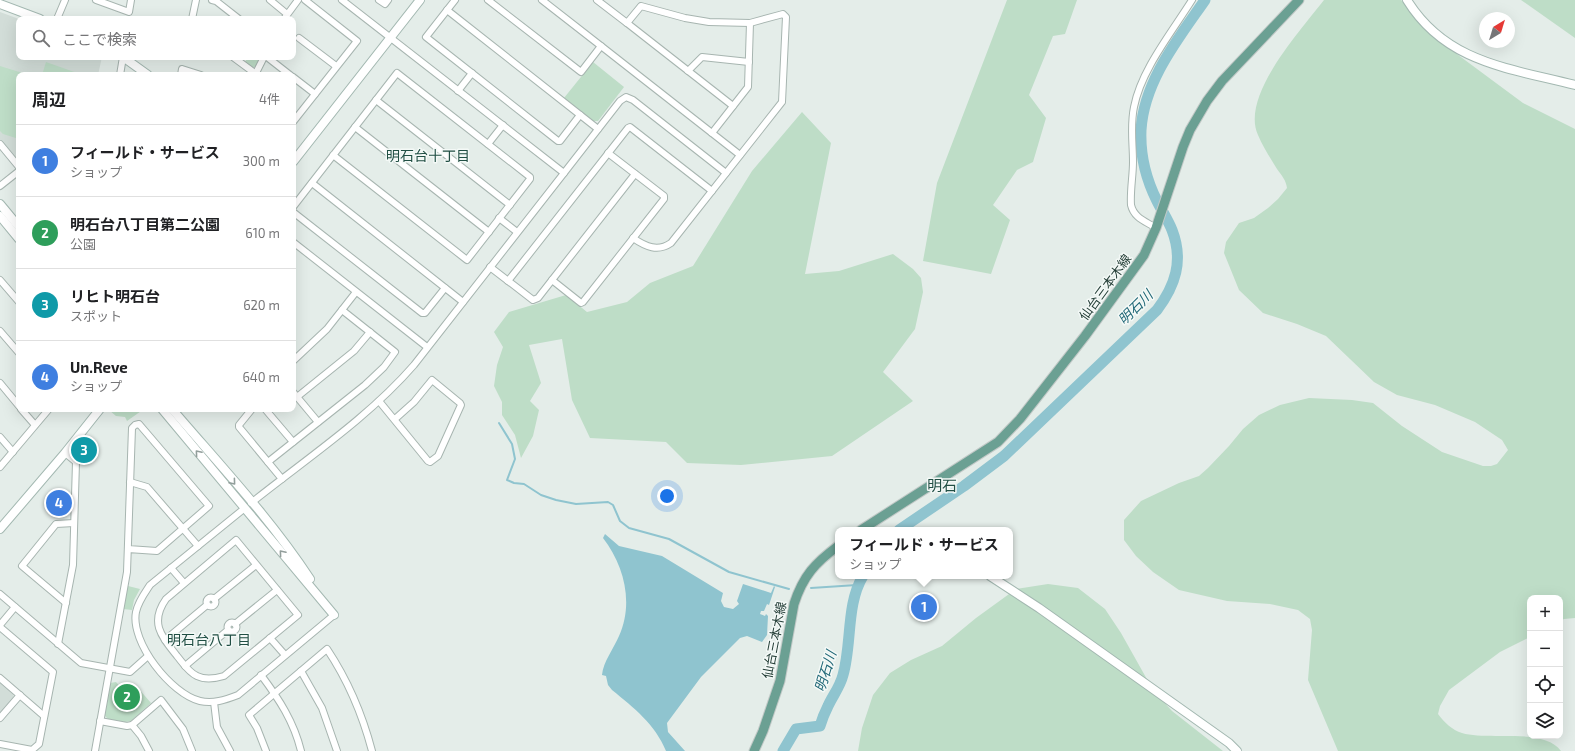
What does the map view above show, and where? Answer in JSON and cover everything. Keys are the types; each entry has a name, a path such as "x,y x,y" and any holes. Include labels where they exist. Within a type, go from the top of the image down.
{"main road":[{"name":"仙台三本木線","path":"866,527 972,460 998,442 1009,432 1085,336 1134,270 1150,244 1184,143 1207,101 1222,81 1299,0"},
{"name":"仙台三本木線","path":"754,751 763,732 780,682 794,604 798,592 814,565 835,548"}],"street":[{"path":"58,16 65,0"},
{"path":"96,0 129,12 131,0"},
{"path":"193,16 196,0"},
{"path":"212,0 216,1 235,16"},
{"path":"270,0 286,16 298,0"},
{"path":"296,117 356,41 305,0"},
{"path":"342,0 564,173"},
{"path":"379,0 385,4 388,0"},
{"path":"296,158 420,0"},
{"path":"455,0 426,37 558,141 560,141 580,115"},
{"path":"488,0 581,72 601,46"},
{"path":"542,0 740,155"},
{"path":"597,0 733,106"},
{"path":"1157,224 1138,218 1131,205 1133,162 1131,134 1134,107 1147,71 1192,0"},
{"path":"1407,0 1431,31 1463,53 1490,63 1575,85"},
{"path":"0,4 32,16"},
{"path":"627,23 640,6 701,21 750,23 783,14 786,17 783,99 671,243 661,249 656,249 633,238"},
{"path":"447,10 598,129"},
{"path":"712,133 748,87 750,23"},
{"path":"298,38 336,66"},
{"path":"688,71 702,57 749,62"},
{"path":"120,72 122,60"},
{"path":"127,60 144,72"},
{"path":"237,60 251,72"},
{"path":"257,72 264,60"},
{"path":"270,60 286,72"},
{"path":"182,72 182,69 192,72"},
{"path":"296,203 333,155 397,73 530,177 530,179 467,260 333,155"},
{"path":"458,91 472,73"},
{"path":"296,79 314,94"},
{"path":"174,412 248,505 334,615 238,695 227,700 214,702 199,701 185,695 175,688 148,656 138,637 136,613 139,603 150,585 248,505 379,401 402,378 623,98 629,97 726,173"},
{"path":"376,100 510,205"},
{"path":"488,144 502,125"},
{"path":"355,127 489,232"},
{"path":"508,281 630,127 712,191"},
{"path":"0,144 16,163"},
{"path":"552,280 581,303 583,302 664,198 664,196 608,153"},
{"path":"0,186 16,173"},
{"path":"490,267 533,300 538,298 635,174"},
{"path":"312,183 463,302"},
{"path":"0,204 16,223"},
{"path":"296,214 422,313 425,313 445,288"},
{"path":"0,216 16,235"},
{"path":"499,218 517,232"},
{"path":"296,244 427,347"},
{"path":"0,280 16,299"},
{"path":"296,358 327,329 356,292"},
{"path":"268,462 372,379 384,367 395,352 342,310"},
{"path":"0,331 16,350"},
{"path":"296,393 354,352 370,332"},
{"path":"379,401 430,462 438,456 461,405 432,380 414,402 395,419"},
{"path":"0,383 16,402"},
{"path":"296,395 318,422"},
{"path":"24,412 35,426"},
{"path":"0,467 47,412"},
{"path":"0,529 65,453 98,412"},
{"path":"165,412 248,505"},
{"path":"250,412 239,427 282,478"},
{"path":"268,412 293,442"},
{"path":"95,751 127,572 132,428 134,424 139,424 209,506 157,550 128,549"},
{"path":"0,437 13,452"},
{"path":"58,644 73,565 76,462 65,453"},
{"path":"130,482 147,487 198,546"},
{"path":"66,602 22,566 56,524 74,523"},
{"path":"236,540 298,615 224,676 214,679 201,677 190,672 185,666 165,640 160,632 158,624 159,611 166,599 184,583 236,540"},
{"path":"165,640 207,605 211,607 214,606 214,600 256,564"},
{"path":"171,568 184,583"},
{"path":"995,579 1039,608 1229,743 1237,751"},
{"path":"185,666 228,630 228,624 235,624 277,590"},
{"path":"0,594 81,663 130,672 148,656"},
{"path":"0,744 32,750 39,744 53,672 0,626 15,607"},
{"path":"270,638 285,655"},
{"path":"266,751 257,728 249,715 327,649 342,672 356,701 372,751"},
{"path":"301,671 322,708 337,751"},
{"path":"261,676 275,693 291,722 301,751"},
{"path":"0,678 44,716"},
{"path":"0,718 20,695"},
{"path":"100,721 127,726 132,725 161,700 183,729 192,751"},
{"path":"214,702 217,727 230,751"},
{"path":"132,725 141,736 149,751"}],"shaded area":[{"path":"0,12 16,18 16,60 101,60 99,72 16,72 16,158 0,139"},
{"path":"0,682 13,693 14,698 0,714"}],"green space":[{"path":"1007,0 1077,0 1065,34 1053,36 1029,95 1046,118 1033,162 1017,170 993,205 1010,220 991,274 923,261 937,183"},
{"path":"1324,0 1401,0 1417,13 1446,46 1523,103 1575,129 1575,618 1563,620 1563,595 1527,595 1527,638 1500,652 1449,690 1440,706 1438,714 1448,725 1462,733 1542,739 1553,744 1561,751 1338,751 1308,680 1312,630 1310,619 1298,610 1270,604 1227,601 1179,590 1153,572 1136,556 1124,540 1124,520 1141,501 1179,483 1199,476 1229,446 1243,429 1259,415 1280,405 1309,398 1352,400 1373,403 1402,426 1442,452 1483,466 1497,464 1508,450 1502,440 1475,422 1435,405 1397,395 1374,382 1326,336 1297,324 1263,313 1239,290 1224,253 1226,242 1239,223 1254,218 1268,208 1287,188 1285,180 1267,153 1258,135 1255,119 1257,102 1265,83 1276,64 1301,28"},
{"path":"1521,0 1575,0 1575,38"},
{"path":"246,60 260,60 257,67 252,67 245,62"},
{"path":"46,62 74,72 43,72"},
{"path":"593,62 624,87 598,121 593,121 564,98"},
{"path":"0,66 19,72 16,72 16,138 3,134 0,131"},
{"path":"802,112 831,143 805,274 839,271 893,254 913,269 921,278 923,292 915,329 883,372 913,401 832,456 741,465 687,463 666,442 590,438 572,400 562,339 529,345 541,383 530,401 539,410 533,436 521,458 515,435 502,415 502,402 494,386 497,365 503,347 494,332 509,312 566,295 587,312 627,302 650,283 693,266 752,171"},
{"path":"111,412 140,412 127,421 125,417 116,416"},
{"path":"1048,584 1078,588 1105,609 1121,633 1153,690 1172,711 1223,751 858,751 862,728 873,695 890,673 911,660 942,646 976,618 1016,589"},
{"path":"128,586 140,589 134,600 132,610 123,609"},
{"path":"116,682 126,691 131,691 138,688 151,703 131,721 125,722 108,719 104,715 110,683"}],"water":[{"path":"605,534 619,546 662,556 723,593 721,601 724,607 733,609 739,604 737,601 743,584 771,593 774,586 775,587 769,605 767,604 764,611 761,611 760,614 765,616 766,614 768,616 767,635 762,642 747,636 740,638 701,677 667,723 668,732 685,751 666,751 650,725 636,710 612,690 608,685 606,676 602,675 604,665 619,636 626,611 626,598 621,572 603,538"}],"waterway":[{"name":"明石川","path":"903,527 964,486 1004,456 1157,310 1169,292 1176,273 1176,241 1153,193 1147,175 1143,157 1141,130 1148,94 1155,78 1174,45 1205,0"},
{"path":"499,423 512,444 515,459 507,480 514,483 524,484 541,495 556,500 576,504 608,502 613,505 620,521 629,528 669,539 729,572 789,589"},
{"name":"明石川","path":"783,751 796,729 820,726 827,708 840,683 846,663 854,599 862,579"},
{"path":"811,588 857,585"}],"place":[{"name":"リヒト明石台","path":"84,450"},
{"name":"Un.Reve","path":"59,503"},
{"name":"フィールド・サービス","path":"924,607"},
{"name":"明石台八丁目第二公園","path":"127,697"}],"district":[{"name":"明石台十丁目","path":"428,155"},
{"name":"明石","path":"942,485"},
{"name":"明石台八丁目","path":"209,639"}]}
